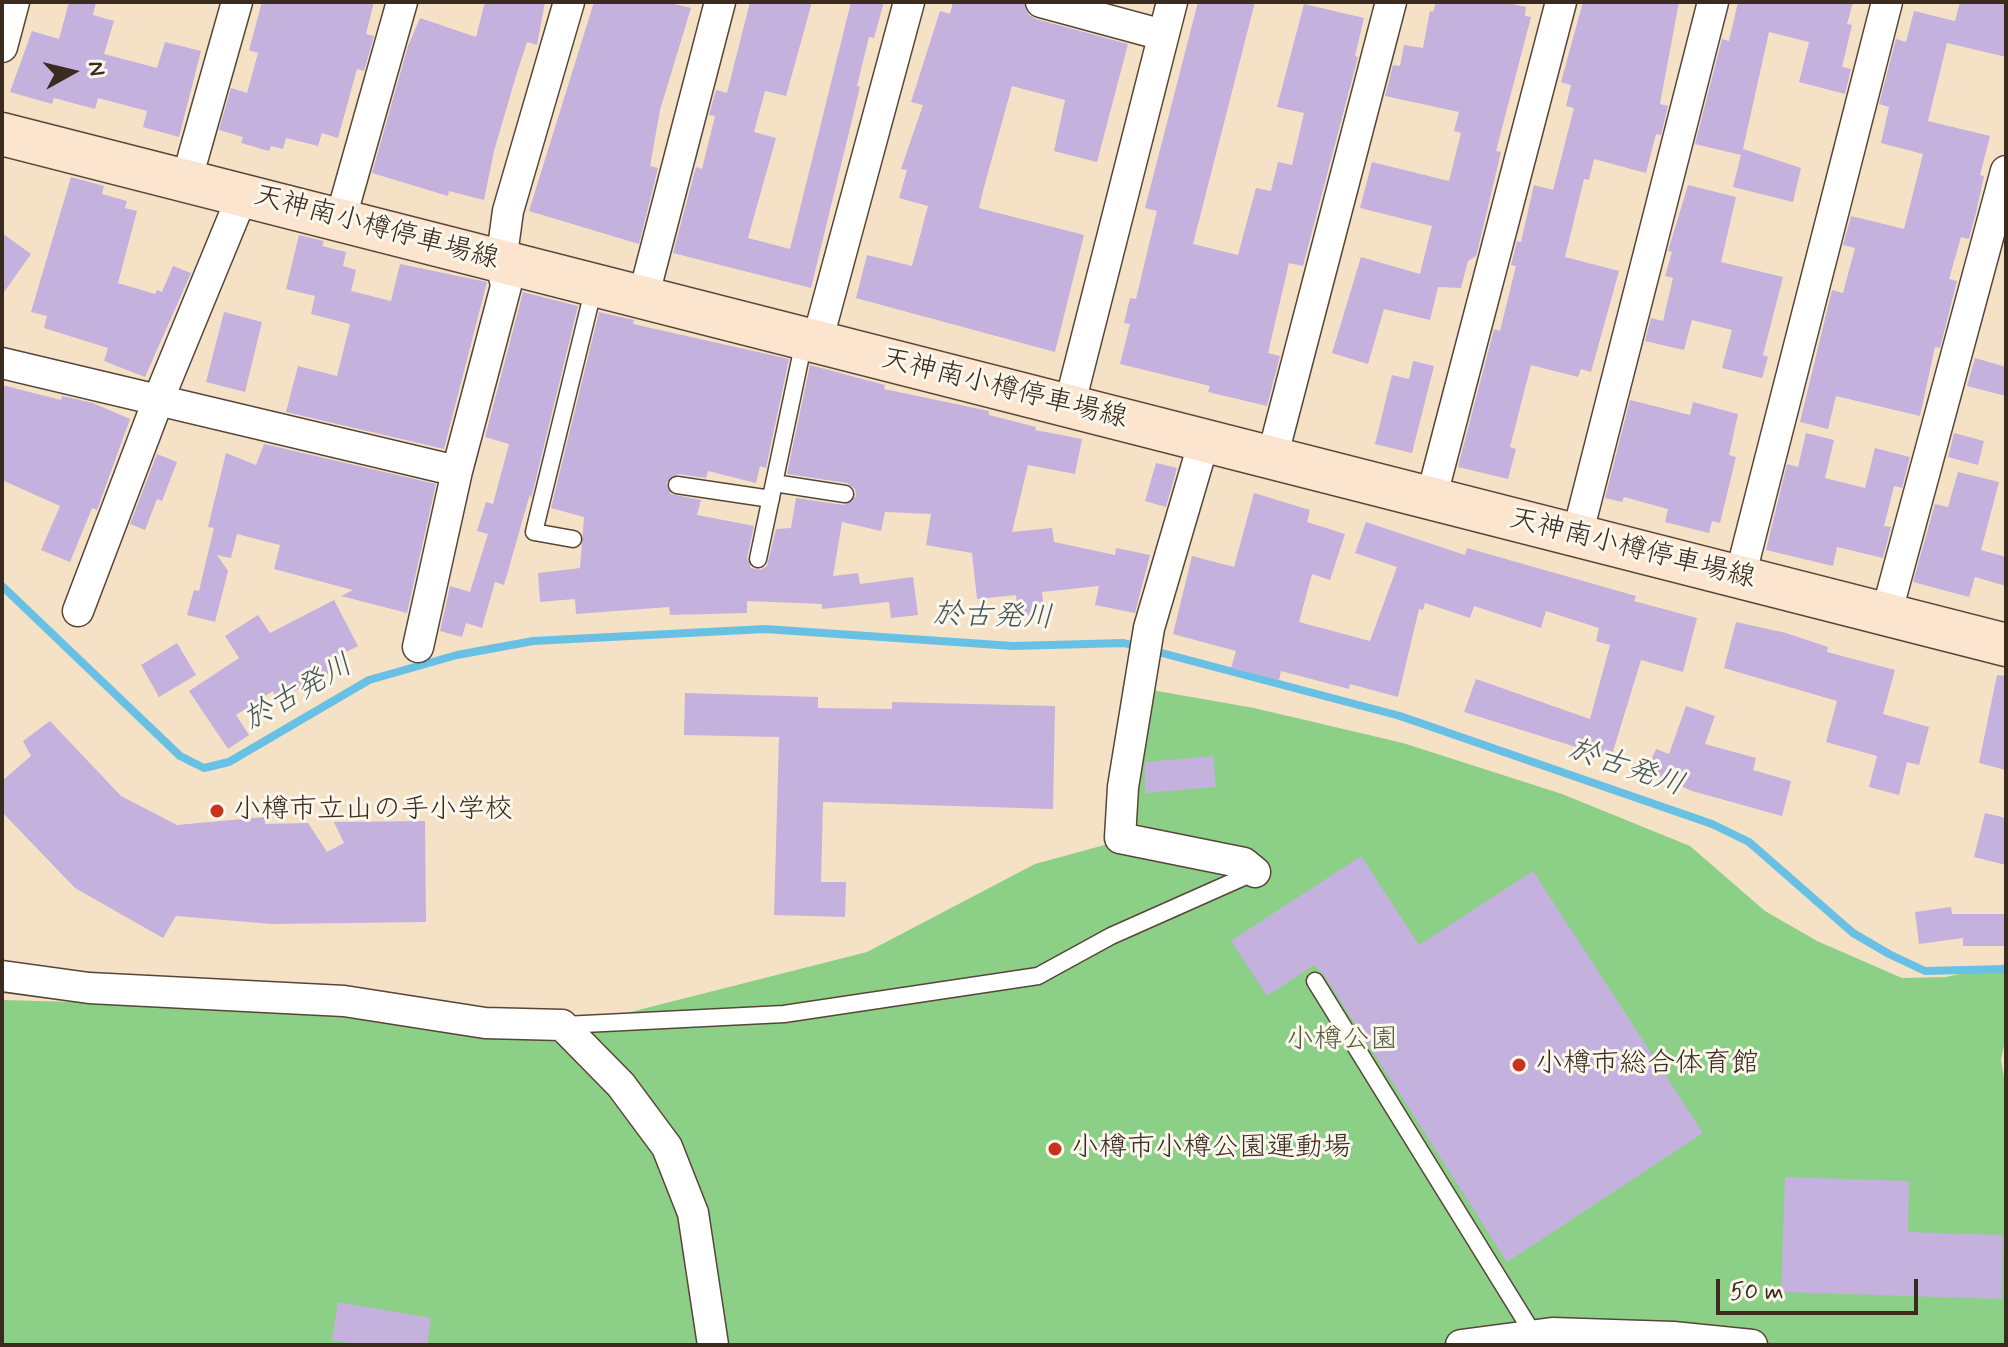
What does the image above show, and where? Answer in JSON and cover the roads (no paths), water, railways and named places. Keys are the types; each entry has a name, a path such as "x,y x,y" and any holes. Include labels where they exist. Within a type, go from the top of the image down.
{"main road":[{"name":"天神南小樽停車場線","path":"2,134 2006,645"}],"street":[{"path":"2,47 14,2"},
{"path":"186,182 237,2"},
{"path":"340,221 402,2"},
{"path":"418,647 457,471 506,286 501,262 508,211 569,2"},
{"path":"643,298 720,2"},
{"path":"811,341 909,2"},
{"path":"1041,2 1163,35"},
{"path":"1069,407 1172,2"},
{"path":"1272,458 1391,2"},
{"path":"1431,499 1561,2"},
{"path":"1577,536 1713,2"},
{"path":"1740,577 1887,2"},
{"path":"1886,615 2006,171"},
{"path":"78,611 159,398 243,194"},
{"path":"2,363 457,471"},
{"path":"1204,441 1149,628 1123,787 1120,838 1244,863 1255,872"},
{"path":"2,976 89,988 344,1001 485,1023 562,1025 621,1085 667,1147 693,1213 713,1345"},
{"path":"1461,1345 1534,1335 1673,1337 1752,1345"}],"lane":[{"path":"573,539 534,532 595,286"},
{"path":"758,559 772,491 811,341"},
{"path":"677,485 845,494"},
{"path":"562,1025 784,1014 1038,976 1111,936 1255,872"},
{"path":"1315,981 1534,1335"}],"waterway":[{"name":"於古発川","path":"2,586 180,756 204,768 229,762 369,680 457,655 533,641 765,629 1013,646 1124,643 1400,716 1712,824 1749,842 1853,933 1889,954 1925,971 2006,969"}],"place":[{"name":"小樽市立山の手小学校","path":"217,811"},
{"name":"小樽市総合体育館","path":"1519,1065"},
{"name":"小樽市小樽公園運動場","path":"1055,1149"}],"park label":[{"name":"小樽公園","path":"1342,1041"}]}
